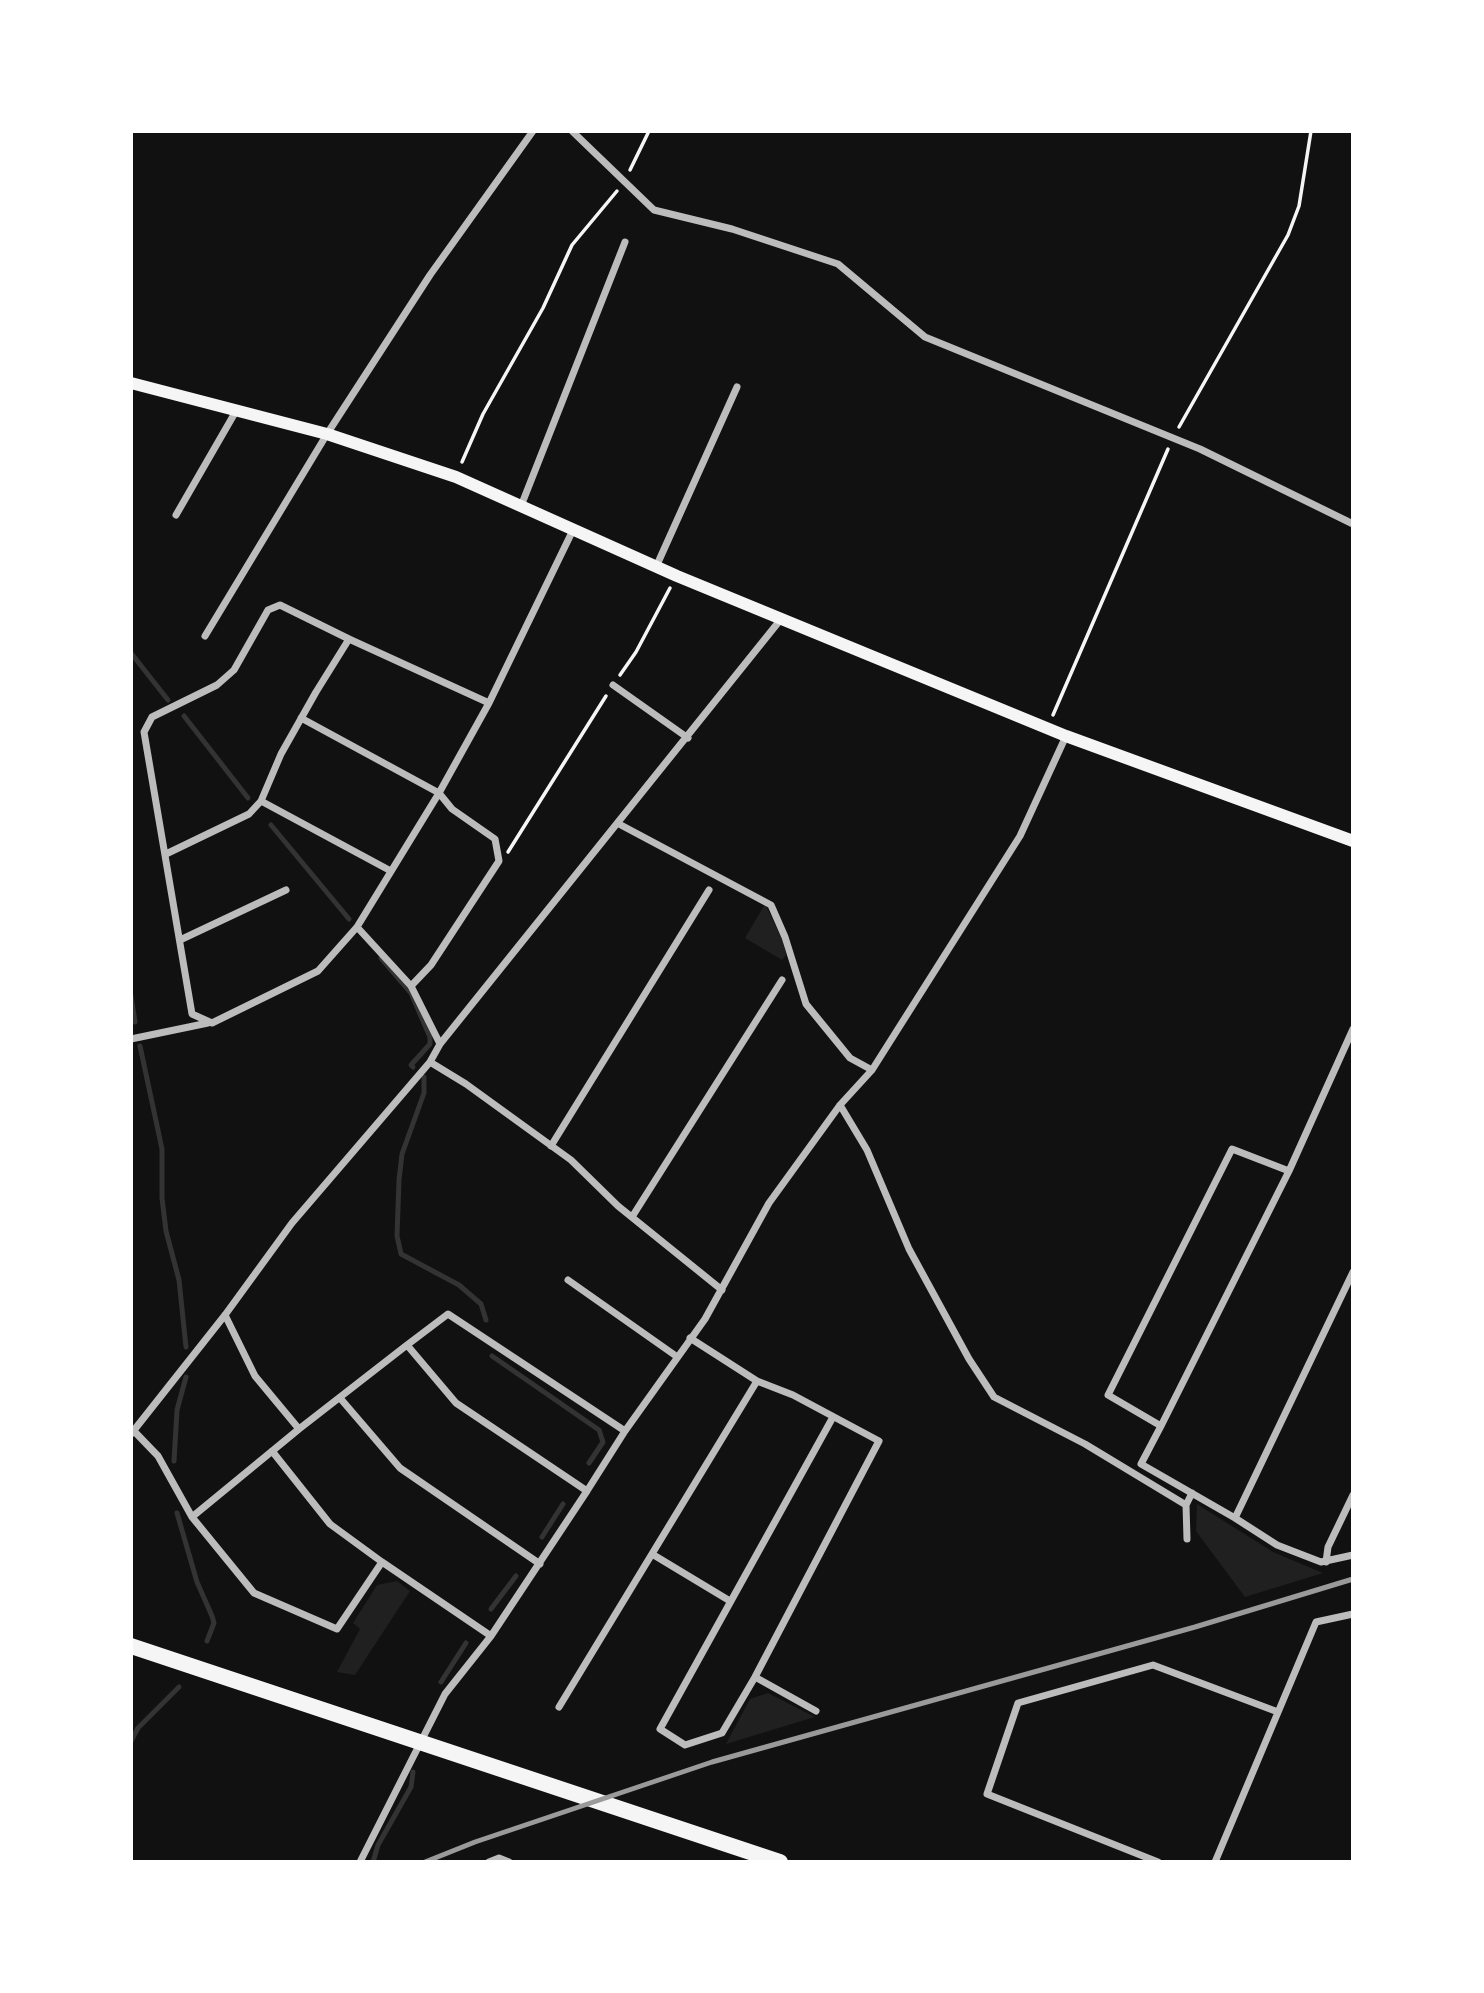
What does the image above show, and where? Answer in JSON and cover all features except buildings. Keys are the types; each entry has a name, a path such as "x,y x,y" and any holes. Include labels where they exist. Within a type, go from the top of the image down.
{"highway":[{"path":"131,1646 779,1862"}],"main road":[{"path":"131,383 327,434 456,477 656,568 1066,736 1353,841"}],"street":[{"path":"205,636 327,434 430,275 533,131"},
{"path":"572,131 654,209 732,229 838,264 925,337 1173,438 1353,524"},
{"path":"521,506 625,242"},
{"path":"656,568 737,387"},
{"path":"176,515 236,411"},
{"path":"131,1039 212,1023 318,971 357,927 389,870 439,793 489,703 573,530"},
{"path":"212,1023 197,1018 190,1009 144,732 152,717 217,685 234,670 268,610 280,605 489,703"},
{"path":"382,1562 337,1629 254,1593 192,1517 158,1456 132,1431 225,1315 292,1223 430,1062 440,1044 781,619"},
{"path":"166,853 249,814 261,802 281,754 349,639"},
{"path":"613,685 688,738"},
{"path":"301,718 439,793 452,809 495,839 499,860 431,965 411,986"},
{"path":"360,1862 445,1694 491,1636 625,1431 722,1290 769,1203 840,1105 872,1070 1020,836 1066,736"},
{"path":"261,802 389,870"},
{"path":"619,824 771,905 785,937 806,1004 850,1058 872,1070"},
{"path":"180,940 286,890"},
{"path":"551,1146 709,890"},
{"path":"357,927 411,986 440,1044"},
{"path":"632,1217 782,980"},
{"path":"1353,1029 1289,1171 1141,1464 1277,1545 1326,1562 1353,1555"},
{"path":"430,1062 466,1084 551,1146 632,1217 722,1290"},
{"path":"840,1105 867,1150 909,1249 969,1359 994,1397 1085,1444 1186,1505"},
{"path":"1161,1426 1108,1395 1232,1149 1289,1171"},
{"path":"1235,1518 1353,1272"},
{"path":"568,1280 676,1356"},
{"path":"192,1517 299,1429 448,1314 625,1431"},
{"path":"225,1315 255,1376 299,1429"},
{"path":"690,1338 757,1381 793,1395 879,1441 755,1677 722,1733 685,1745 660,1729 833,1417"},
{"path":"407,1345 456,1403 587,1491"},
{"path":"559,1707 757,1381"},
{"path":"340,1398 400,1468 540,1564"},
{"path":"272,1451 330,1524 491,1636"},
{"path":"1186,1539 1186,1505 1192,1493"},
{"path":"1326,1562 1328,1547 1353,1495"},
{"path":"652,1554 730,1601"},
{"path":"1215,1862 1316,1622 1353,1614"},
{"path":"1158,1862 987,1794 1018,1703 1153,1665 1278,1712"},
{"path":"755,1677 816,1711"},
{"path":"489,1862 499,1858 509,1862"}],"path":[{"path":"456,477 483,414 543,308 572,245 625,181 649,131"},
{"path":"1048,727 1067,677 1173,438 1288,235 1300,206 1311,131"},
{"path":"499,860 513,848 636,652 677,576"}],"shaded area":[{"path":"765,904 782,939 786,955 782,960 745,938"},
{"path":"1197,1504 1273,1552 1323,1573 1245,1597 1196,1531"},
{"path":"397,1581 410,1591 355,1675 337,1672 360,1629 353,1623 377,1585"},
{"path":"768,1693 815,1717 726,1744 750,1699"}],"waterway":[{"path":"131,653 168,700"},
{"path":"184,716 248,798"},
{"path":"271,825 349,919"},
{"path":"381,958 411,993 430,1037 430,1044 411,1065 413,1067"},
{"path":"131,996 135,1022"},
{"path":"140,1046 162,1149 162,1198 166,1231 179,1280 186,1347"},
{"path":"424,1077 424,1093 402,1154 397,1236 401,1254 459,1285 481,1304 486,1320"},
{"path":"492,1356 599,1430 603,1442 589,1463"},
{"path":"174,1461 177,1410 186,1377"},
{"path":"542,1537 563,1504"},
{"path":"177,1513 197,1582 214,1623 207,1641"},
{"path":"491,1609 516,1576"},
{"path":"441,1682 466,1643"},
{"path":"131,1741 138,1728 179,1687"},
{"path":"373,1862 378,1845 411,1787 413,1772"}],"railway":[{"path":"425,1862 475,1842 712,1762 1195,1627 1353,1579"}]}
